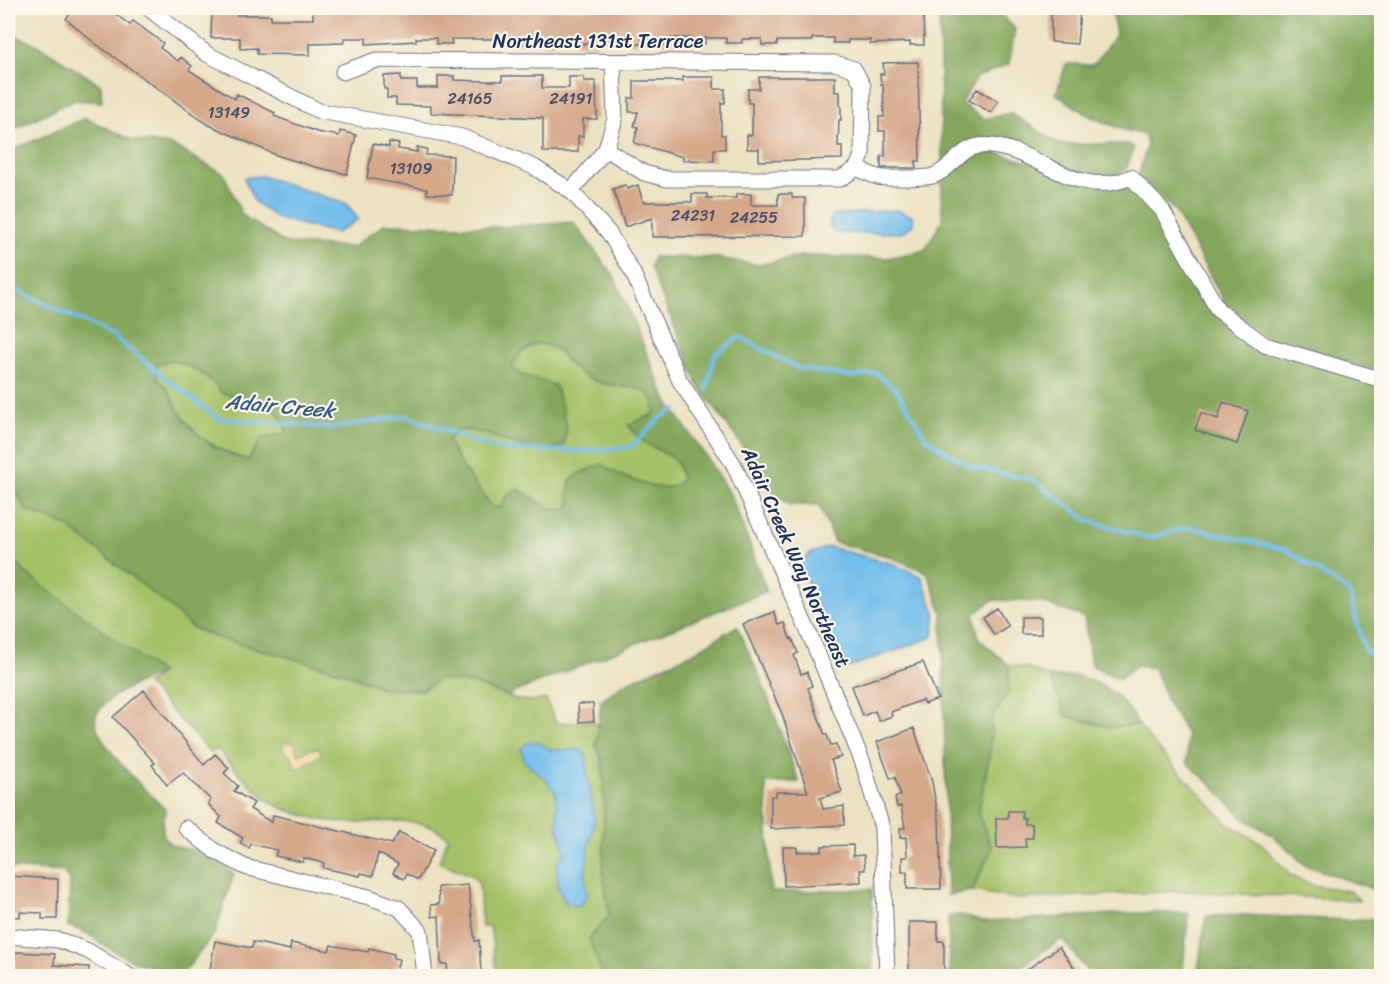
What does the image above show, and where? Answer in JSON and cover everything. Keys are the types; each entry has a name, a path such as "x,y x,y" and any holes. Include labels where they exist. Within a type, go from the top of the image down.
{"street":[{"name":"Adair Creek Way Northeast","path":"147,8 207,54 318,111 462,137 534,167 571,190 614,241 633,273 680,381 734,465 812,640 863,763 882,828 887,976"},
{"name":"Northeast 131st Terrace","path":"343,72 376,60 835,63 854,69 863,86 862,155 857,168"},
{"path":"571,190 606,149 615,119 613,62"},
{"path":"606,149 644,173 667,179 840,178 857,168 880,178 932,177 965,150 975,146 993,146 1010,151 1074,178 1097,185 1119,183 1131,177 1162,210 1218,310 1265,345 1382,380"},
{"path":"186,828 215,851 245,867 369,897 399,908 420,931 425,976"},
{"path":"8,936 59,940 88,951 126,976"}],"green space":[{"path":"939,8 994,8 1015,29 1009,64 977,77 961,103 984,119 1011,113 1059,144 1129,144 1134,148 1126,171 1109,176 1084,175 1010,144 942,164"},
{"path":"1090,8 1381,8 1381,372 1272,342 1225,303 1175,211 1138,177 1147,145 1145,135 1121,129 1091,117 1056,94 1066,64 1093,65 1116,35 1112,10"},
{"path":"8,33 36,44 101,85 102,102 73,100 8,132"},
{"path":"85,118 132,140 171,145 224,174 242,215 286,244 353,247 384,224 503,227 573,222 614,276 667,401 732,498 767,591 509,696 473,684 440,679 422,690 382,688 346,673 218,638 191,627 170,607 67,526 26,510 8,477 8,152","holes":["537,343 558,350 571,366 593,380 609,385 644,390 654,401 654,414 628,425 643,441 670,456 677,464 682,479 674,486 657,487 626,478 602,464 580,473 570,481 568,493 571,502 566,510 548,508 519,489 506,496 501,506 493,508 462,467 448,440 458,430 481,433 535,450 564,446 567,427 555,385 521,375 512,367 521,352","172,360 200,372 222,393 253,400 271,408 284,422 287,433 261,439 248,460 218,449 186,422 168,391 157,378 157,364"]},
{"path":"982,151 998,153 1116,189 1131,186 1157,213 1234,331 1381,387 1381,892 1305,865 1274,836 1243,818 1213,786 1187,763 1187,734 1167,702 1154,668 1137,665 1119,679 1091,665 1084,617 1039,602 993,600 974,614 979,639 1009,665 1009,692 993,715 989,757 978,814 992,848 972,891 948,895 942,612 927,572 891,557 834,542 819,505 790,505 769,491 740,443 698,385 650,267 653,257 718,258 758,265 800,256 887,258 925,250 942,221 942,177 966,157"},
{"path":"537,343 558,350 571,366 593,380 609,385 644,390 654,401 654,414 629,425 643,441 674,460 682,479 674,486 667,488 647,485 626,478 602,464 568,493 571,502 566,510 548,508 519,489 506,496 501,506 493,508 463,467 447,440 458,430 473,429 533,449 567,427 555,385 521,375 511,367 521,352"},
{"path":"172,360 200,372 223,393 271,408 278,414 287,433 261,439 248,460 210,443 186,422 168,390 157,378 157,364"},
{"path":"8,447 191,627 218,638 346,673 382,688 422,690 440,679 473,684 518,700 546,699 556,723 595,722 599,729 596,746 602,759 604,808 636,976 497,976 490,926 482,927 479,884 473,876 439,862 448,837 423,824 395,821 336,822 301,815 274,804 248,782 217,749 211,753 147,684 161,673 8,590"},
{"path":"8,553 24,571 45,588 161,673 124,690 107,702 96,716 96,726 122,766 166,810 163,831 166,840 177,847 192,849 204,854 234,874 215,933 181,976 133,960 88,934 68,926 70,881 64,872 8,868"},
{"path":"737,626 764,686 799,782 766,783 771,892 872,889 873,976 603,976 589,939 609,915 603,873 602,759 596,746 601,701 623,684 691,654"},
{"path":"1009,665 1028,668 1050,677 1066,716 1109,727 1139,725 1150,740 1229,825 1260,842 1291,876 1312,885 1349,891 1359,900 1182,891 1019,899 972,891 992,848 978,814 989,757 993,715 1009,692"},
{"path":"1077,676 1099,684 1114,693 1126,705 1139,725 1109,727 1066,716 1050,677"},
{"path":"1130,913 1189,913 1182,976 1091,976 1062,939 1010,976 950,976 948,917 961,915 983,922"},
{"path":"1246,915 1347,920 1381,918 1381,976 1197,976 1206,916"}],"sand":[{"path":"284,742 296,744 299,754 319,748 322,753 312,762 309,761 302,767 296,768 293,758 283,750"}],"water":[{"path":"262,176 347,204 358,219 337,233 278,219 255,202 244,178"},
{"path":"896,210 913,216 913,225 902,233 834,233 829,224 832,215"},
{"path":"829,547 894,564 922,577 936,615 933,637 844,669 800,565 809,554"},
{"path":"537,742 551,750 582,750 587,757 587,772 595,820 588,851 585,879 587,894 583,903 577,906 567,904 558,889 557,861 566,853 558,827 556,792 525,762 521,749 528,743"}],"building":[{"path":"75,8 116,8 113,12 130,25 133,21 163,43 160,48 178,61 181,57 192,66 189,70 235,99 237,94 275,113 274,116 317,132 339,136 340,131 356,135 347,174 276,155 207,124 96,44 66,19"},
{"path":"212,8 237,8 237,15 271,15 271,19 313,19 313,8 923,8 924,45 910,45 910,42 870,44 870,40 833,43 833,38 812,38 812,41 777,41 777,45 762,45 762,39 742,39 742,43 726,43 726,38 705,38 705,44 692,44 692,38 671,38 671,44 662,44 662,39 642,39 642,44 629,44 630,40 599,40 599,44 576,44 576,39 556,39 556,44 542,44 542,38 522,38 522,44 508,44 508,39 451,39 452,44 436,44 436,38 416,38 416,41 366,44 366,38 344,38 344,43 310,44 310,55 257,54 257,48 240,49 240,38 211,38"},
{"path":"1051,9 1080,11 1077,44 1051,42"},
{"path":"918,62 920,161 916,161 916,168 881,168 881,156 885,156 885,131 879,131 879,117 884,117 883,85 881,85 880,74 884,74 883,63"},
{"path":"401,75 401,81 417,81 417,88 438,88 438,76 454,76 454,80 502,81 502,76 542,76 542,88 569,88 569,77 584,77 584,81 596,81 597,119 583,119 583,137 578,136 578,152 543,152 543,118 431,113 431,106 396,105 396,98 387,98 384,76"},
{"path":"683,77 714,77 714,89 725,89 725,103 721,103 721,135 725,135 725,149 714,149 714,161 683,160 683,157 634,143 638,127 634,126 638,112 629,112 629,98 634,98 634,81 683,81"},
{"path":"759,77 835,77 835,92 840,92 841,120 839,120 838,146 842,146 842,159 759,161 759,149 747,149 747,135 752,135 752,103 748,103 748,89 759,89"},
{"path":"977,89 998,101 991,113 969,100"},
{"path":"389,142 399,144 398,149 417,152 417,147 427,149 426,155 453,156 452,195 427,194 427,189 367,178 373,144 389,147"},
{"path":"625,185 627,189 638,185 643,202 692,202 692,194 707,194 707,198 736,198 736,194 751,194 751,205 778,205 778,194 792,194 792,198 805,198 805,236 652,237 652,218 625,227 613,189"},
{"path":"1223,402 1248,411 1237,444 1195,430 1201,413 1218,419"},
{"path":"997,608 1008,626 994,635 983,617"},
{"path":"774,612 779,625 785,623 790,639 792,638 798,653 794,655 801,674 807,672 812,686 808,688 825,735 831,745 836,744 841,757 831,760 842,792 820,798 823,809 844,806 844,825 771,829 771,796 776,796 776,792 808,792 782,714 743,624"},
{"path":"1021,617 1041,617 1041,634 1021,634"},
{"path":"923,662 938,699 924,704 922,700 891,712 892,716 879,721 875,711 863,716 852,686"},
{"path":"144,690 204,765 215,754 229,768 224,773 238,786 234,791 254,803 250,809 272,823 273,815 392,844 399,832 434,850 418,880 407,874 404,879 393,873 398,864 378,853 373,876 361,873 360,876 323,868 324,863 303,858 303,862 275,856 277,850 251,844 249,848 240,843 243,838 218,823 221,817 208,804 211,800 183,773 167,785 152,765 155,763 113,717"},
{"path":"578,704 593,704 594,721 579,722"},
{"path":"914,728 932,782 939,820 941,889 907,889 907,872 902,872 902,857 907,857 906,837 900,838 900,828 905,828 901,806 897,807 895,797 901,796 895,777 890,778 877,742"},
{"path":"1008,811 1022,811 1025,824 1032,824 1033,838 1025,838 1026,847 997,848 996,818 1008,818"},
{"path":"853,845 853,856 864,855 865,870 860,870 861,882 784,886 783,847 797,847 797,852 822,851 822,846"},
{"path":"8,876 58,879 57,919 42,919 42,913 20,912 20,917 8,916"},
{"path":"468,885 475,941 479,940 481,973 448,975 447,964 441,964 439,916 432,917 431,905 439,904 438,887"},
{"path":"909,922 938,922 938,941 944,941 944,976 909,976"},
{"path":"215,941 252,948 253,942 290,950 291,943 329,951 331,945 368,952 369,948 394,954 393,958 399,959 395,976 209,975"},
{"path":"1059,947 1080,976 1018,976"},
{"path":"8,953 55,954 54,965 89,967 88,976 8,976"}],"waterway":[{"name":"Adair Creek","path":"8,286 113,336 217,418 332,428 407,416 497,449 582,451 631,447 660,418 676,409"},
{"name":"Adair Creek","path":"706,390 715,354 740,337 798,368 853,377 876,373 897,390 926,438 969,466 1033,480 1089,521 1149,538 1189,527 1287,550 1349,592 1365,651 1382,659"}]}
